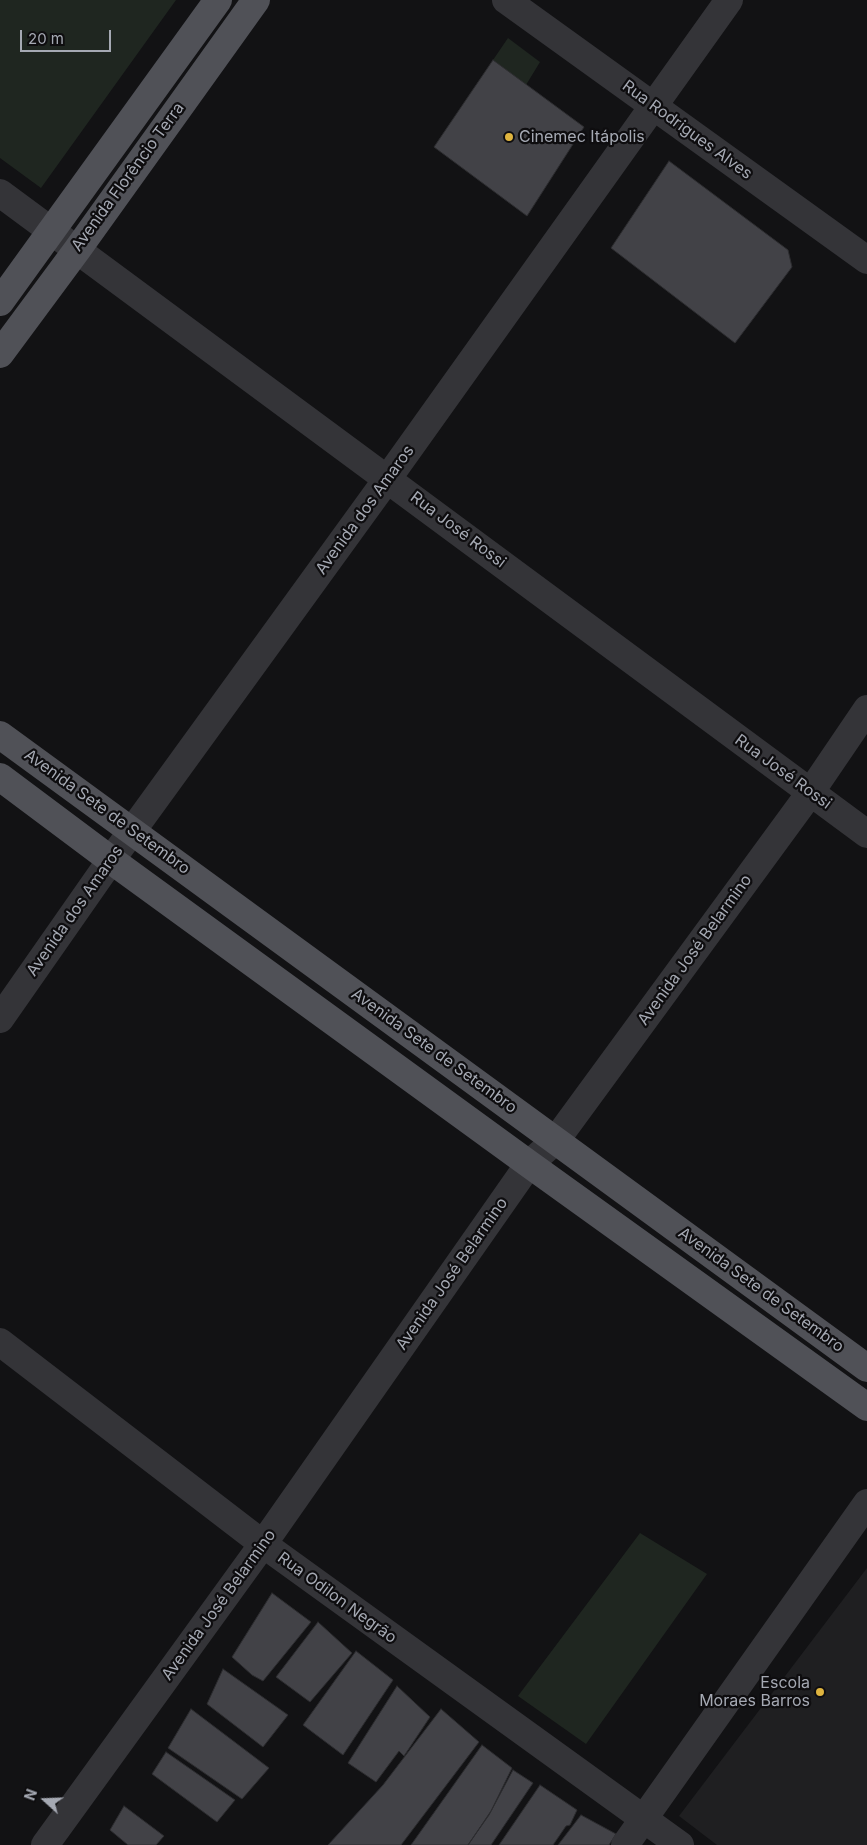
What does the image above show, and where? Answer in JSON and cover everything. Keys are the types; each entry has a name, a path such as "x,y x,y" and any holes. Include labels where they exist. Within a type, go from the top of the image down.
{"main road":[{"name":"Avenida Florêncio Terra","path":"0,302 50,230 218,0"},
{"name":"Avenida Florêncio Terra","path":"0,354 256,0"},
{"path":"188,41 213,59"},
{"name":"Avenida Sete de Setembro","path":"0,734 867,1368"},
{"name":"Avenida Sete de Setembro","path":"0,777 110,860 643,1247 867,1407"},
{"path":"260,968 282,940"},
{"path":"413,1080 433,1051"},
{"path":"643,1247 663,1219"},
{"path":"786,1349 806,1323"}],"street":[{"name":"Rua Rodrigues Alves","path":"506,0 867,260"},
{"name":"Avenida dos Amaros","path":"0,1019 110,860 388,478 729,0"},
{"name":"Rua José Rossi","path":"0,193 867,834"},
{"name":"Avenida José Belarmino","path":"45,1845 263,1544 529,1164 556,1140 810,792 867,709"},
{"name":"Rua Odilon Negrão","path":"0,1342 263,1544 680,1845"},
{"path":"625,1845 867,1503"}],"shaded area":[{"path":"0,0 176,0 41,188 0,158"},
{"path":"508,38 540,62 526,85 493,60"},
{"path":"640,1533 707,1574 586,1744 518,1696"},
{"name":"Escola Moraes Barros","path":"867,1568 867,1845 717,1845 679,1816"}],"building":[{"name":"Cinemec Itápolis","path":"493,60 584,127 527,216 434,147"},
{"path":"669,161 788,250 792,267 735,343 611,248"},
{"path":"272,1593 311,1622 263,1681 252,1675 232,1657"},
{"path":"318,1622 352,1653 310,1702 276,1677"},
{"path":"356,1651 393,1680 343,1755 303,1725"},
{"path":"223,1669 288,1715 263,1747 207,1704"},
{"path":"397,1686 430,1717 404,1756 399,1751 376,1782 348,1763"},
{"path":"191,1709 269,1768 242,1799 168,1748"},
{"path":"441,1709 479,1742 401,1845 328,1845 383,1785"},
{"path":"482,1745 512,1768 491,1811 468,1845 411,1845"},
{"path":"166,1752 235,1800 217,1822 152,1774"},
{"path":"513,1770 533,1783 491,1845 468,1845 489,1815"},
{"path":"540,1785 577,1810 570,1825 566,1826 553,1845 499,1845"},
{"path":"124,1806 164,1836 156,1845 128,1845 110,1830"},
{"path":"581,1815 616,1834 609,1845 558,1845"}],"place":[{"name":"Cinemec Itápolis","path":"509,137"},
{"name":"Escola Moraes Barros","path":"820,1692"}]}
